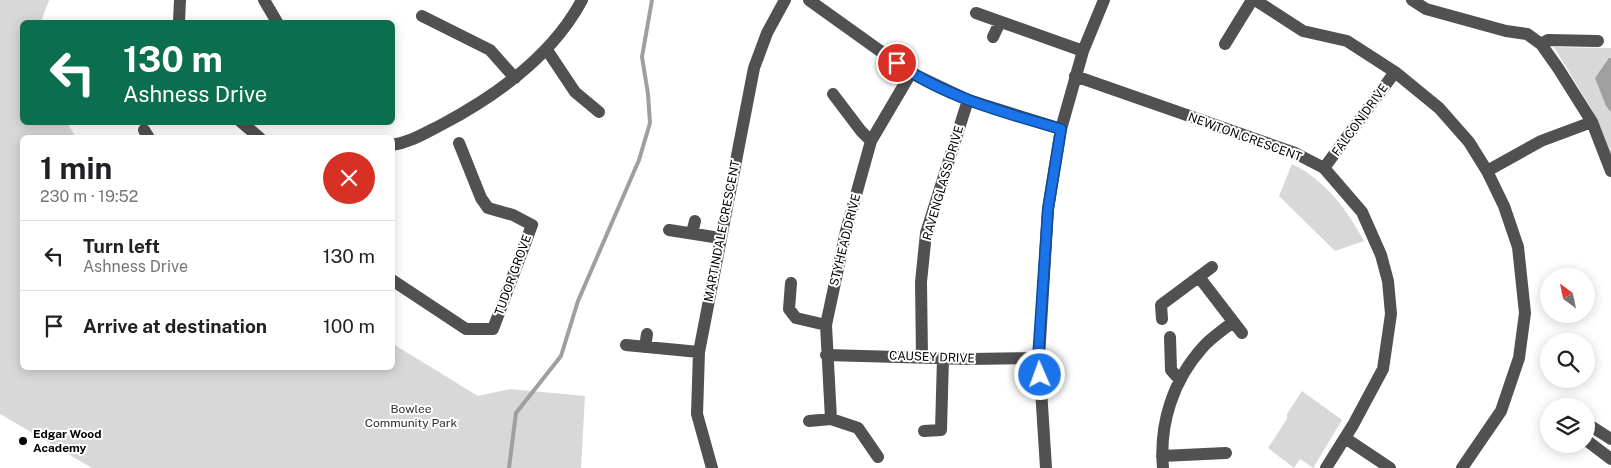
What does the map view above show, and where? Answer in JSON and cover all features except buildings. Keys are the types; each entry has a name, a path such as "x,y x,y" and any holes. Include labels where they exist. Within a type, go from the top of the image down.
{"street":[{"path":"179,20 180,0"},
{"path":"264,0 276,20"},
{"path":"395,145 407,143 456,117 515,78 547,50 582,0"},
{"name":"MARTINDALE CRESCENT","path":"712,468 697,414 699,352 754,68 767,33 785,0"},
{"path":"809,0 911,73 968,100 1061,129"},
{"path":"1046,468 1038,358 1048,209 1061,129 1075,76 1104,0"},
{"path":"1225,44 1254,0 1303,31 1347,41 1395,72 1439,108 1469,142 1487,170 1504,206 1518,247 1525,313 1519,358 1501,411 1462,468"},
{"path":"1412,0 1426,9 1506,31 1527,34 1541,44 1592,122 1611,171"},
{"path":"976,13 1083,51"},
{"path":"422,16 490,50 515,78"},
{"path":"993,37 1000,22"},
{"path":"1541,44 1548,40 1598,41"},
{"path":"547,50 575,92 599,112"},
{"name":"FALCON DRIVE","path":"1324,168 1395,72"},
{"name":"STYHEAD DRIVE","path":"831,419 826,355 826,325 846,231 871,141 911,73"},
{"name":"NEWTON CRESCENT","path":"1075,76 1295,153 1324,168 1362,212 1381,254 1388,281 1391,314 1384,369 1326,468"},
{"path":"833,94 861,132 871,141"},
{"name":"RAVENGLASS DRIVE","path":"922,357 920,282 926,233 968,100"},
{"path":"1487,170 1541,141 1592,122"},
{"path":"246,125 258,135"},
{"name":"TUDOR GROVE","path":"395,282 466,329 493,329 532,225 513,215 488,208 481,198 459,143"},
{"path":"669,230 693,227 720,238"},
{"path":"1162,319 1161,304 1212,267"},
{"path":"1199,277 1242,333"},
{"path":"792,284 789,309 796,318 826,325"},
{"path":"1226,453 1162,462 1162,436 1169,404 1179,378 1203,346 1233,322"},
{"path":"1170,337 1171,370 1179,378"},
{"path":"626,345 646,340 699,352"},
{"name":"CAUSEY DRIVE","path":"826,355 1038,358"},
{"path":"924,431 941,430 943,358"},
{"path":"809,421 831,419 858,428 878,456"},
{"path":"1595,429 1611,439"},
{"path":"1345,438 1390,468"},
{"path":"1595,447 1611,459"}],"green space":[{"name":"Bowlee Community Park","path":"0,0 49,0 42,20 20,20 20,125 68,125 75,135 20,135 20,370 395,370 395,345 478,396 510,389 585,396 581,468 92,468 0,414"},
{"path":"1554,47 1611,48 1611,156 1592,110"},
{"path":"1292,164 1315,178 1334,196 1364,241 1335,251 1279,196"},
{"path":"1302,391 1342,420 1313,468 1300,459 1294,468 1268,448"}],"shaded area":[{"path":"1609,58 1611,58 1611,112 1606,106 1595,78"}],"waterway":[{"path":"509,468 516,413 561,356 578,301 639,160 650,123 648,94 642,57 652,0"}],"place":[{"name":"Edgar Wood Academy","path":"23,441"}],"route":[{"path":"897,63 911,73 968,100 1061,129 1048,209 1038,358 1040,375"}]}
